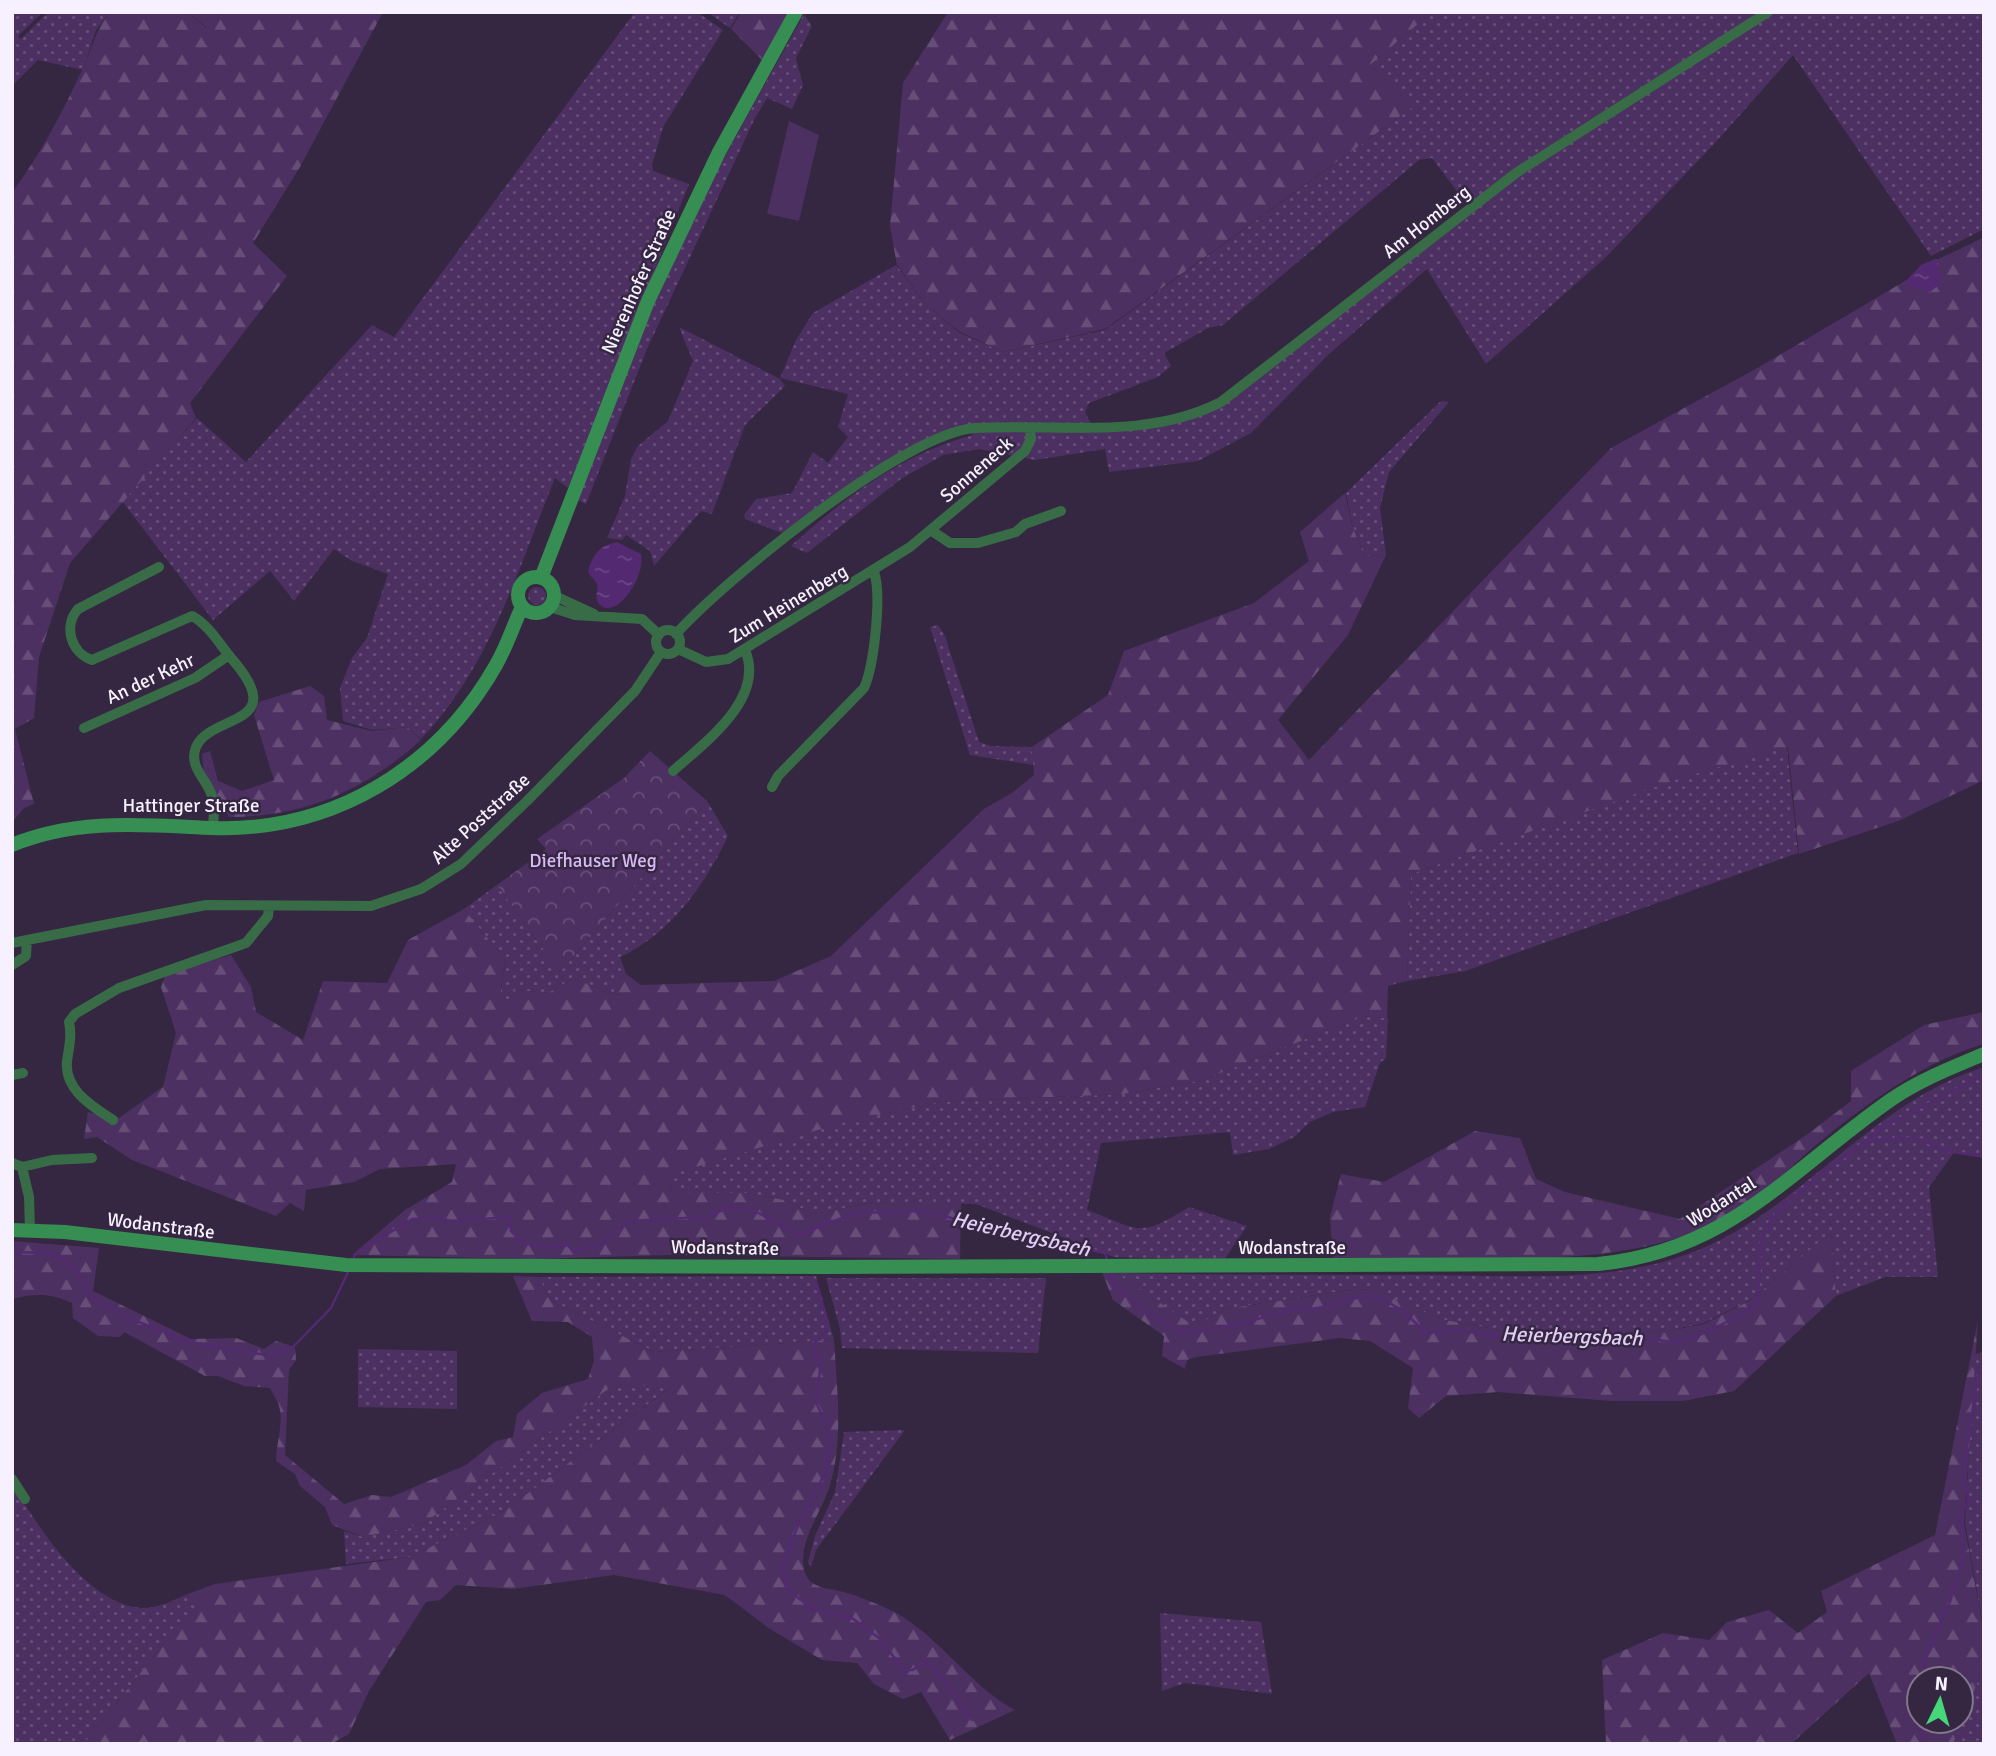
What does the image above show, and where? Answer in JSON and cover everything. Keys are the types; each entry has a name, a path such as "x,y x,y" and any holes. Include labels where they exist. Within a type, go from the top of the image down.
{"main road":[{"name":"Nierenhofer Straße","path":"541,578 648,301 719,152 796,12"},
{"path":"541,578 551,584 553,602 536,614 522,607 518,597 520,586 528,579 541,578"},
{"name":"Hattinger Straße","path":"12,845 52,832 105,824 213,828 267,825 303,819 336,808 388,782 422,757 452,728 481,691 508,643 522,607"},
{"name":"Hattinger Straße","path":"508,643 536,614"},
{"name":"Wodantal","path":"1439,1266 1598,1264 1635,1259 1681,1247 1746,1212 1892,1099 1984,1054"},
{"name":"Wodanstraße","path":"12,1230 353,1265 1439,1266"}],"street":[{"name":"Am Homberg","path":"1030,429 1149,424 1195,415 1221,402 1516,173 1768,12"},
{"path":"676,634 701,607 830,503 891,462 939,439 973,428 1030,429"},
{"name":"Sonneneck","path":"910,547 1026,451 1031,439 1030,429"},
{"path":"932,531 950,543 978,543 1016,532 1025,524 1061,511"},
{"name":"Zum Heinenberg","path":"678,649 706,663 728,659 874,572 910,547"},
{"name":"An der Kehr","path":"159,567 78,609 71,625 76,651 92,660 102,657 189,616 201,622 249,679 253,693 244,715 204,736 197,747 196,767 212,795 213,828"},
{"path":"772,787 778,776 864,688 869,675 876,608 874,572"},
{"path":"553,602 575,615 595,614 642,619 659,635"},
{"path":"665,631 676,634 680,639 678,649 668,654 661,652 657,646 659,635 665,631"},
{"path":"673,771 724,723 741,701 748,673 745,650"},
{"name":"Alte Poststraße","path":"12,943 206,905 371,906 421,889 452,872 635,691 661,652"},
{"name":"An der Kehr","path":"84,728 195,678 229,655"},
{"path":"113,1120 85,1102 70,1079 67,1068 71,1040 69,1022 75,1014 119,988 246,943 268,916 269,906"},
{"path":"12,965 26,956 27,940"},
{"path":"30,1230 30,1197 17,1165 92,1158"},
{"path":"12,1479 25,1499"}],"green space":[{"path":"12,12 43,12 18,36 21,39 48,12 110,12 96,30 83,70 38,60 12,86"},
{"path":"110,12 188,12 206,28 221,12 383,12 300,167 253,243 287,276 190,403 196,418 70,563 39,657 34,718 15,729 34,804 24,808 12,822 12,193 59,118 97,33"},
{"path":"188,12 221,12 207,28"},
{"path":"635,12 697,12 723,30 663,127 652,165 653,171 689,184 568,488 555,478 515,582 484,649 445,711 421,739 407,727 372,730 343,721 340,688 352,658 367,638 388,574 352,561 334,549 294,601 270,571 213,620 122,501 197,418 246,462 372,325 394,337"},
{"path":"707,12 740,12 730,28"},
{"path":"741,12 788,14 762,60 731,29"},
{"path":"948,12 1432,12 1370,65 1413,107 1105,329 1003,352 960,332 927,306 897,265 890,226 903,83"},
{"path":"1432,12 1760,12 1555,142 1468,206 1432,158 1419,160 1223,325 1208,328 1164,353 1171,366 1158,377 1089,403 1085,412 1091,424 1126,426 1174,422 1223,405 1517,177 1774,12 1984,12 1984,229 1931,256 1793,55 1714,144 1607,256 1486,364 1427,269 1329,354 1251,433 1198,461 1109,472 1105,449 1035,460 979,449 943,455 901,479 807,553 791,546 832,511 876,479 922,453 973,435 971,427 944,434 895,455 850,484 785,534 745,519 744,515 756,499 792,493 813,452 828,463 848,437 838,427 848,394 780,378 796,340 813,313 896,265 927,306 960,333 1003,352 1105,330 1413,107 1370,65"},
{"path":"804,14 812,26 796,58 803,85 792,109 767,98 755,118 647,349 586,504 576,499 637,339 718,169"},
{"path":"789,121 819,135 799,221 767,214"},
{"path":"1984,237 1984,780 1898,821 1799,854 1788,747 1675,780 1411,874 1407,981 1388,986 1387,1018 1364,1016 1203,1080 1123,1094 940,1102 841,1123 676,1173 670,1192 747,1193 784,1200 814,1214 874,1202 961,1203 960,1259 671,1255 534,1259 352,1255 405,1210 452,1182 456,1164 380,1169 354,1182 306,1190 304,1211 290,1203 276,1216 132,1160 97,1137 84,1139 88,1112 119,1118 163,1087 176,1033 161,987 166,974 231,955 251,987 256,1012 303,1040 323,981 387,983 408,940 464,909 505,960 500,995 509,1002 515,990 548,993 574,978 606,992 621,995 613,984 626,974 641,985 774,981 831,956 984,809 1012,793 1034,775 1032,747 1108,695 1124,651 1254,603 1309,561 1300,532 1345,493 1352,525 1364,556 1386,555 1348,635 1278,720 1309,760 1611,448 1761,366 1936,260"},
{"path":"679,327 780,379 785,386 745,425 712,514 701,511 654,566 650,551 626,535 622,540 607,538 625,496 631,459 638,446 668,421 693,361"},
{"path":"1441,401 1449,402 1389,472 1380,508 1386,555 1364,556 1352,524 1346,493"},
{"path":"537,587 543,590 546,596 543,602 537,605 531,602 528,596 531,590"},
{"path":"938,625 945,636 979,742 991,746 1032,747 1034,765 970,755 930,627"},
{"path":"310,686 324,696 327,720 372,731 407,727 421,740 378,773 333,797 283,812 229,817 204,775 202,754 210,751 218,781 242,791 274,780 254,715 259,702"},
{"path":"1787,747 1798,853 1465,971 1407,981 1411,874 1676,779"},
{"name":"Diefhauser Weg","path":"650,751 707,801 560,972 497,885 546,849 537,839 624,778"},
{"path":"707,801 728,836 697,890 670,922 638,947 620,957 626,974 614,984 623,995 606,992 574,978 548,993 515,990 510,1003 500,995 505,960 464,909 497,885 560,972"},
{"path":"1984,1012 1984,1044 1944,1059 1885,1092 1812,1148 1752,1200 1698,1230 1640,1247 1581,1256 1472,1260 1333,1259 1330,1217 1341,1174 1384,1182 1475,1131 1520,1138 1536,1179 1565,1192 1680,1219 1808,1134 1851,1101 1851,1071 1924,1025"},
{"path":"1363,1016 1388,1018 1386,1058 1380,1063 1365,1107 1333,1112 1310,1122 1294,1137 1269,1149 1233,1155 1230,1132 1101,1143 1087,1210 1139,1228 1159,1224 1189,1207 1247,1226 1224,1260 1114,1257 976,1204 874,1202 814,1214 784,1200 747,1193 670,1193 675,1173 840,1123 940,1102 1123,1094 1203,1080"},
{"path":"1984,1067 1984,1157 1955,1151 1929,1187 1938,1277 1885,1277 1836,1296 1831,1232 1752,1299 1704,1323 1668,1331 1555,1340 1440,1319 1375,1290 1354,1289 1226,1309 1194,1327 1116,1273 1532,1276 1606,1273 1641,1267 1710,1245 1746,1225 1910,1103 1945,1082"},
{"path":"1831,1232 1836,1296 1734,1391 1683,1401 1611,1401 1498,1392 1446,1396 1419,1418 1408,1408 1413,1368 1370,1341 1340,1338 1196,1357 1187,1360 1185,1369 1162,1356 1164,1336 1113,1300 1102,1272 1116,1273 1194,1326 1226,1309 1355,1289 1376,1290 1440,1319 1554,1340 1668,1331 1704,1324 1751,1300"},
{"path":"12,1241 99,1248 93,1291 191,1339 236,1338 264,1349 276,1341 295,1347 296,1360 289,1370 285,1455 344,1504 372,1495 391,1497 466,1465 496,1441 513,1437 517,1414 542,1393 588,1379 594,1361 592,1337 568,1322 532,1321 513,1276 539,1277 550,1300 655,1352 834,1340 837,1452 829,1488 804,1548 806,1576 819,1587 859,1597 896,1613 928,1636 984,1688 1015,1710 950,1740 921,1692 903,1699 874,1684 857,1663 822,1660 770,1629 725,1595 614,1575 512,1589 456,1585 440,1600 426,1602 369,1691 349,1734 331,1744 84,1744 165,1642 199,1609 191,1603 188,1594 215,1584 410,1557 504,1511 671,1387 615,1384 423,1524 363,1537 332,1525 325,1507 300,1486 295,1474 276,1461 281,1417 278,1403 270,1388 244,1386 218,1376 205,1376 124,1332 120,1337 98,1336 73,1318 72,1303 57,1297 43,1295 12,1299"},
{"path":"816,1276 834,1340 655,1352 550,1300 539,1277"},
{"path":"826,1278 1046,1278 1038,1353 842,1348 840,1329"},
{"path":"1978,1320 1964,1523 1984,1633 1984,1666 1975,1689 1975,1665 1905,1665 1905,1735 1957,1735 1953,1744 1897,1744 1869,1673 1791,1744 1606,1744 1602,1660 1663,1633 1709,1640 1727,1622 1769,1610 1798,1633 1827,1612 1821,1591 1935,1535"},
{"path":"358,1349 457,1351 457,1409 358,1407"},
{"path":"1984,1351 1984,1632 1965,1523 1974,1355"},
{"path":"615,1384 672,1386 504,1511 410,1557 346,1564 344,1531 363,1537 423,1524"},
{"path":"905,1430 816,1550 811,1567 808,1562 815,1536 835,1492 844,1432"},
{"path":"12,1483 35,1520 66,1560 102,1593 121,1603 141,1608 159,1606 188,1594 191,1603 200,1609 165,1642 84,1744 12,1744"},
{"path":"1160,1613 1261,1622 1272,1694 1185,1683 1162,1691"},
{"path":"1984,1666 1984,1744 1953,1744 1957,1735 1975,1735 1975,1689"}],"water":[{"path":"1938,259 1940,284 1930,292 1907,285 1905,282 1921,265"},
{"path":"617,542 641,554 641,563 635,584 629,593 622,601 607,608 598,603 597,584 588,571 598,552"}],"waterway":[{"name":"Heierbergsbach","path":"1110,1270 1113,1283 1140,1308 1178,1331 1191,1332 1241,1324 1295,1308 1314,1309 1368,1295 1381,1298 1403,1311 1426,1333 1455,1330 1513,1338 1583,1339 1628,1336 1673,1342 1698,1336 1741,1315 1758,1302 1761,1241 1771,1219 1791,1198 1885,1126 1984,1075"},
{"path":"1868,1140 1917,1138 1947,1151 1984,1157"},
{"name":"Heierbergsbach","path":"353,1261 355,1254 412,1219 437,1218 452,1221 510,1217 511,1231 522,1243 549,1247 567,1245 574,1251 601,1245 627,1221 706,1217 728,1208 755,1211 798,1235 855,1213 921,1211 960,1220"},
{"name":"Heierbergsbach","path":"960,1220 1045,1240"},
{"name":"Heierbergsbach","path":"1045,1240 1105,1253 1107,1260"},
{"name":"Heierbergsbach","path":"12,1252 45,1253 63,1259 76,1270 91,1297 125,1317 171,1334 178,1340 271,1356 291,1349 331,1308 349,1270"},
{"path":"815,1281 825,1313 826,1335 815,1342 820,1368 817,1400 827,1424 829,1456 820,1484 799,1524 782,1567 787,1589 811,1608 852,1618 879,1638 904,1670 913,1670 922,1662 935,1668 972,1720"},
{"path":"1924,1665 1925,1656 1933,1644 1934,1635 1950,1602 1962,1560 1962,1513 1969,1499 1963,1473 1978,1374 1984,1371"},
{"path":"1922,1735 1923,1744"}]}
